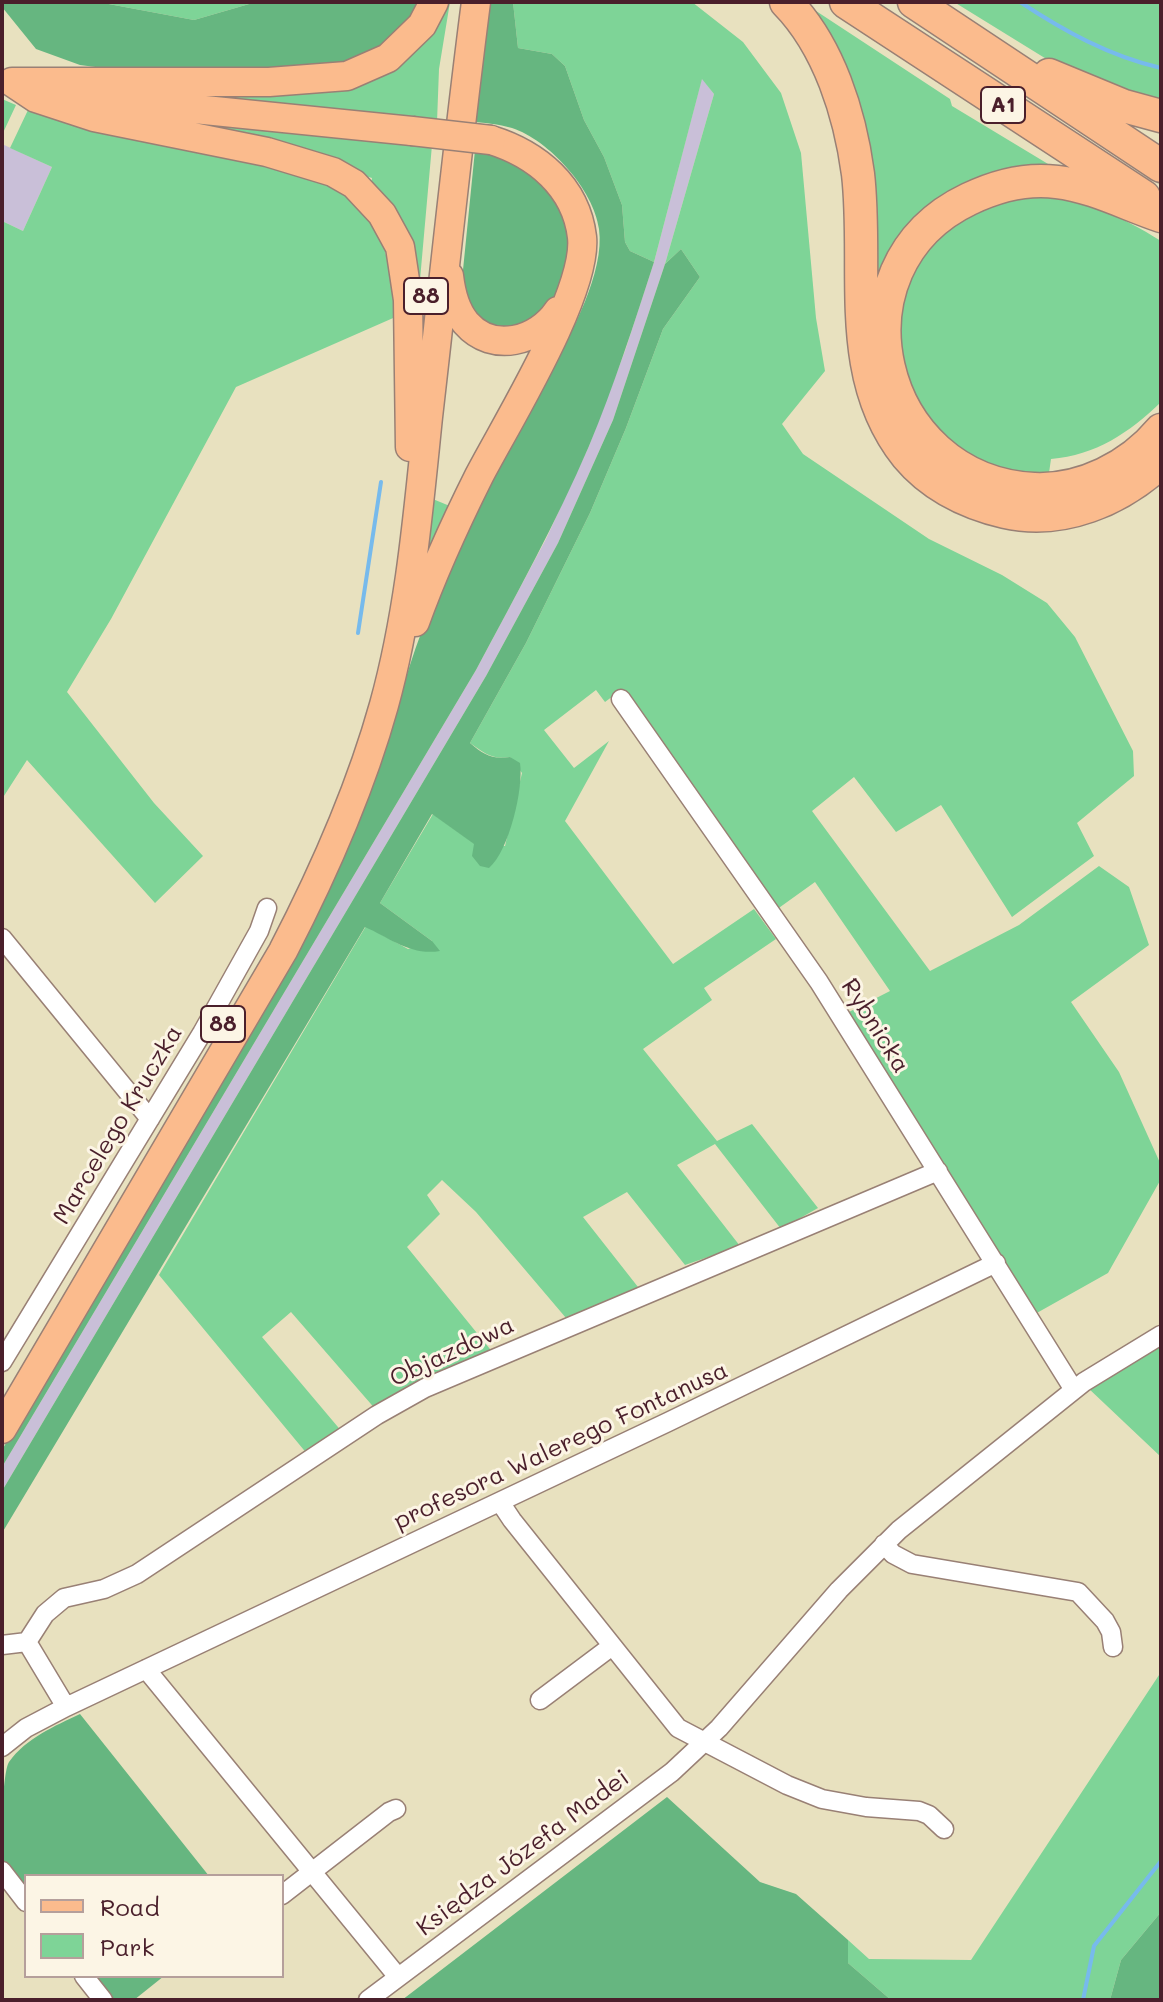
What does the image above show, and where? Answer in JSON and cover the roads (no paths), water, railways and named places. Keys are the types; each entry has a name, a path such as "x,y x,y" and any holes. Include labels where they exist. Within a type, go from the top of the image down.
{"highway":[{"path":"786,2 818,48 836,85 848,123 858,174 863,348 869,383 892,438 913,463 940,486 977,506 1017,514 1054,514 1093,506 1129,488 1161,462"},
{"name":"A1","path":"846,2 1161,208"},
{"name":"A1","path":"914,2 1161,166"},
{"path":"969,40 1124,106 1161,116"},
{"path":"1161,216 1059,182 1033,181 991,188 954,206 922,233 898,268 887,306 884,345 893,385 910,421 954,465 987,480 1020,488 1050,490 1089,481 1122,465 1161,430"}],"main road":[{"path":"7,80 269,82 347,76 388,58 422,25 434,2"},
{"name":"88","path":"2,1399 270,944 313,859 351,761 383,650 398,560 444,114 460,2"},
{"name":"88","path":"2,1429 283,951 319,881 345,820 384,705 405,615 412,563 476,2"},
{"path":"7,80 87,98 491,140 518,149 539,161 558,182 573,207 582,237 572,291 554,334 478,480 436,570 384,705"},
{"path":"7,80 36,98 94,117 267,152 333,172 354,184 382,214 400,247 408,300 410,450"},
{"path":"446,258 456,307 468,325 487,337 519,340 535,335 551,322 572,291"}],"street":[{"name":"Rybnicka","path":"621,699 819,982 1074,1390"},
{"name":"Marcelego Kruczka","path":"2,1362 209,1020 259,931 267,908"},
{"path":"2,938 150,1119"},
{"name":"Objazdowa","path":"27,1642 45,1614 64,1598 104,1589 137,1574 413,1394 938,1171"},
{"name":"profesora Walerego Fontanusa","path":"2,1747 26,1728 66,1707 996,1263"},
{"name":"Księdza Józefa Madei","path":"368,2000 672,1772 705,1743 839,1590 884,1544 1074,1390 1161,1335"},
{"path":"500,1502 678,1728 805,1793 846,1805 919,1811 929,1815 944,1829"},
{"path":"884,1544 893,1554 912,1564 1078,1592 1105,1621 1111,1632 1113,1647"},
{"path":"2,1645 27,1642 66,1707"},
{"path":"540,1700 612,1646"},
{"path":"146,1669 398,1977"},
{"path":"284,1893 396,1809"},
{"path":"2,1871 24,1899"},
{"path":"86,1978 103,2000"}],"waterway":[{"path":"1020,2 1088,41 1123,57 1161,68"},
{"path":"358,633 381,482"},
{"path":"1083,2000 1094,1946 1161,1861"}]}
